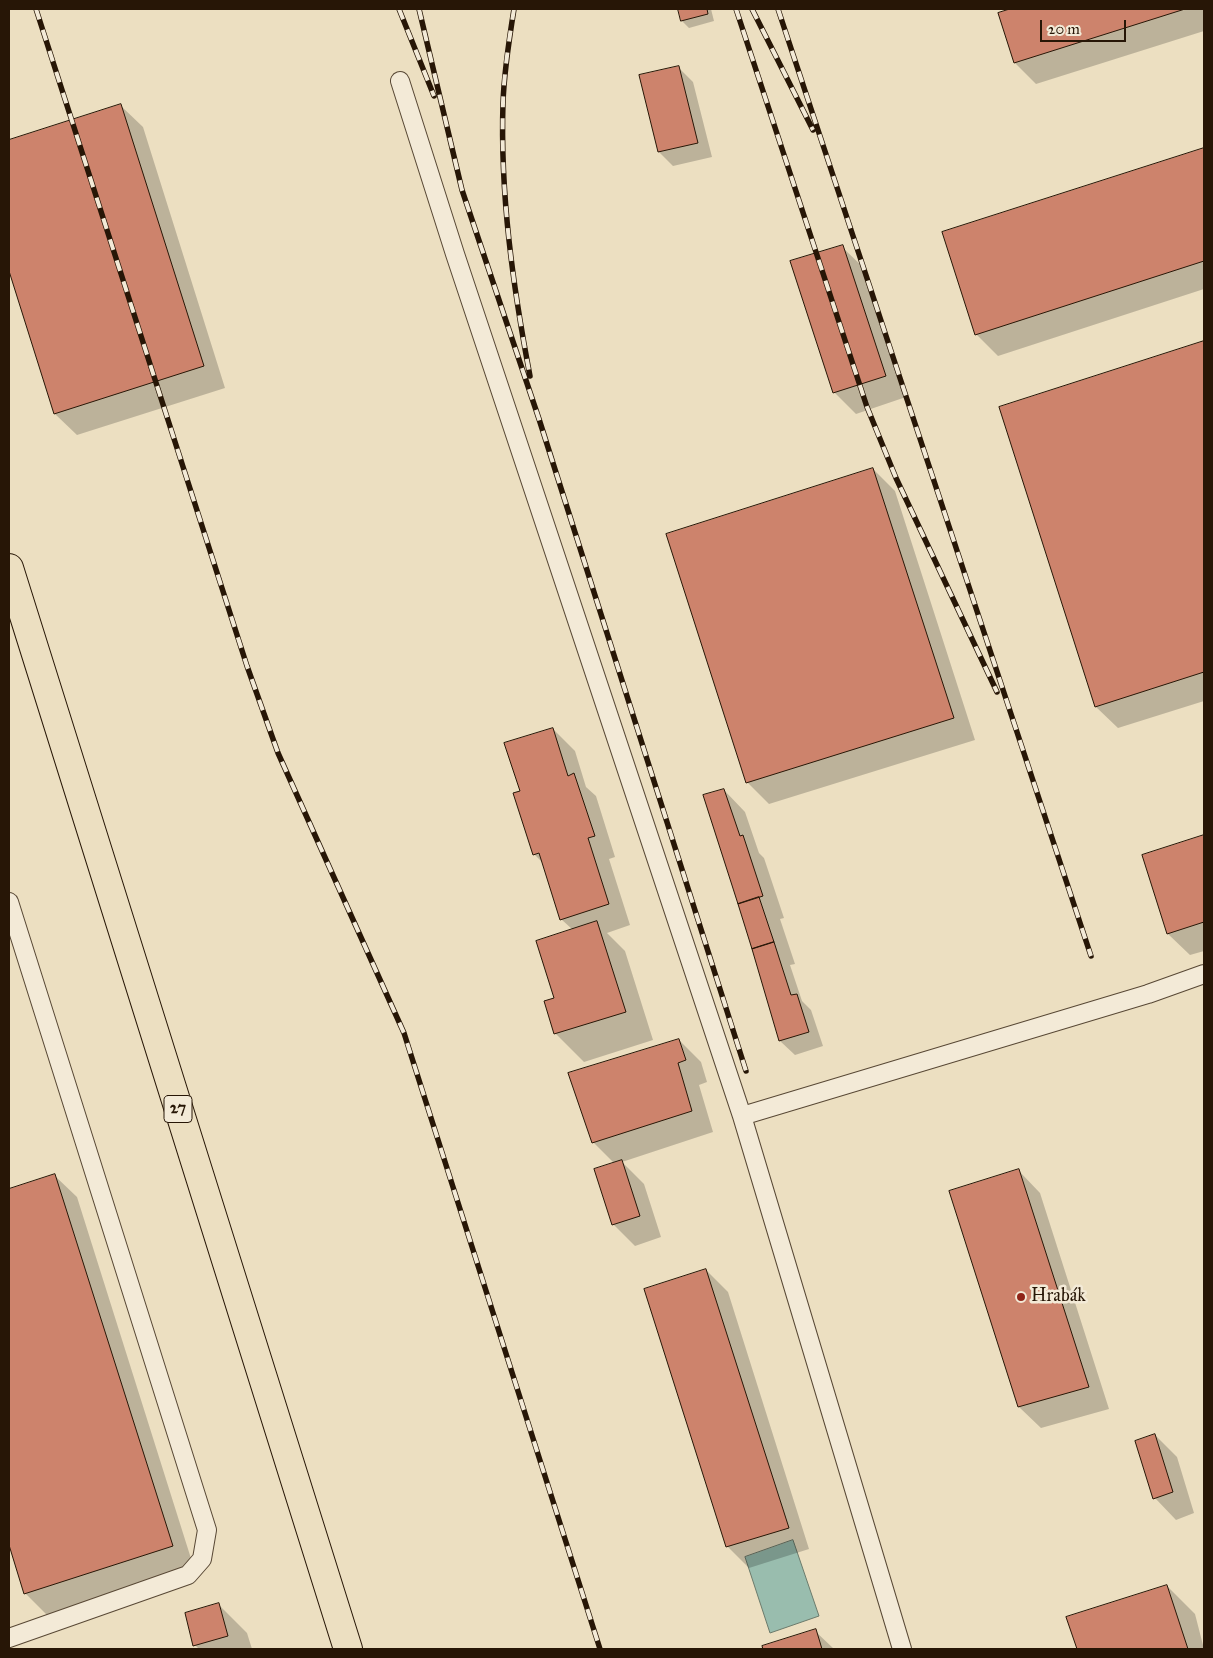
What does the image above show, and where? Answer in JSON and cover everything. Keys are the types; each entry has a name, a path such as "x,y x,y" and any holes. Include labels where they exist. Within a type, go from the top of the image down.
{"main road":[{"name":"27","path":"9,568 348,1649"}],"lane":[{"path":"400,81 461,273 742,1116 902,1649"},
{"path":"9,902 208,1530 202,1559 188,1576 10,1640"},
{"path":"742,1116 1148,994 1204,974"}],"shaded area":[{"path":"793,1540 819,1616 770,1633 745,1557"}],"building":[{"path":"678,9 707,9 708,14 681,21"},
{"path":"1010,9 1185,9 1014,63 998,13"},
{"path":"679,66 698,143 658,152 639,75"},
{"path":"121,104 204,366 54,414 9,271 9,140"},
{"path":"1204,148 1204,261 975,335 942,232"},
{"path":"843,245 886,376 833,393 790,261"},
{"path":"1204,341 1204,672 1095,707 999,407"},
{"path":"873,468 954,718 746,783 666,534"},
{"path":"553,728 568,776 574,773 595,836 588,838 609,904 560,920 539,853 533,855 513,793 520,791 504,743"},
{"path":"724,789 740,836 743,835 763,896 738,904 703,795"},
{"path":"1204,835 1204,922 1167,934 1142,855"},
{"path":"759,897 774,942 752,949 738,904"},
{"path":"597,921 626,1012 554,1034 544,1001 554,998 536,941"},
{"path":"774,942 791,995 797,994 809,1032 779,1041 752,949"},
{"path":"679,1039 686,1060 678,1063 692,1111 592,1143 568,1073"},
{"path":"622,1160 640,1216 612,1225 594,1169"},
{"name":"Hrabák","path":"1019,1169 1089,1387 1018,1407 949,1191"},
{"path":"55,1174 173,1546 24,1594 9,1545 9,1189"},
{"path":"706,1269 789,1528 726,1547 644,1289"},
{"path":"1155,1434 1173,1492 1153,1499 1135,1441"},
{"path":"1167,1585 1188,1649 1077,1649 1066,1617"},
{"path":"219,1603 228,1636 193,1646 185,1613"},
{"path":"816,1629 822,1649 763,1649 762,1646"}],"railway":[{"path":"36,9 247,666 278,753 404,1033 600,1649"},
{"path":"399,9 434,96"},
{"path":"419,9 462,190 539,419 746,1071"},
{"path":"514,9 504,91 504,172 513,275 530,376"},
{"path":"736,9 867,407 896,478 997,692"},
{"path":"752,9 813,130"},
{"path":"778,9 1091,956"}],"place":[{"name":"Hrabák","path":"1021,1297"}]}
